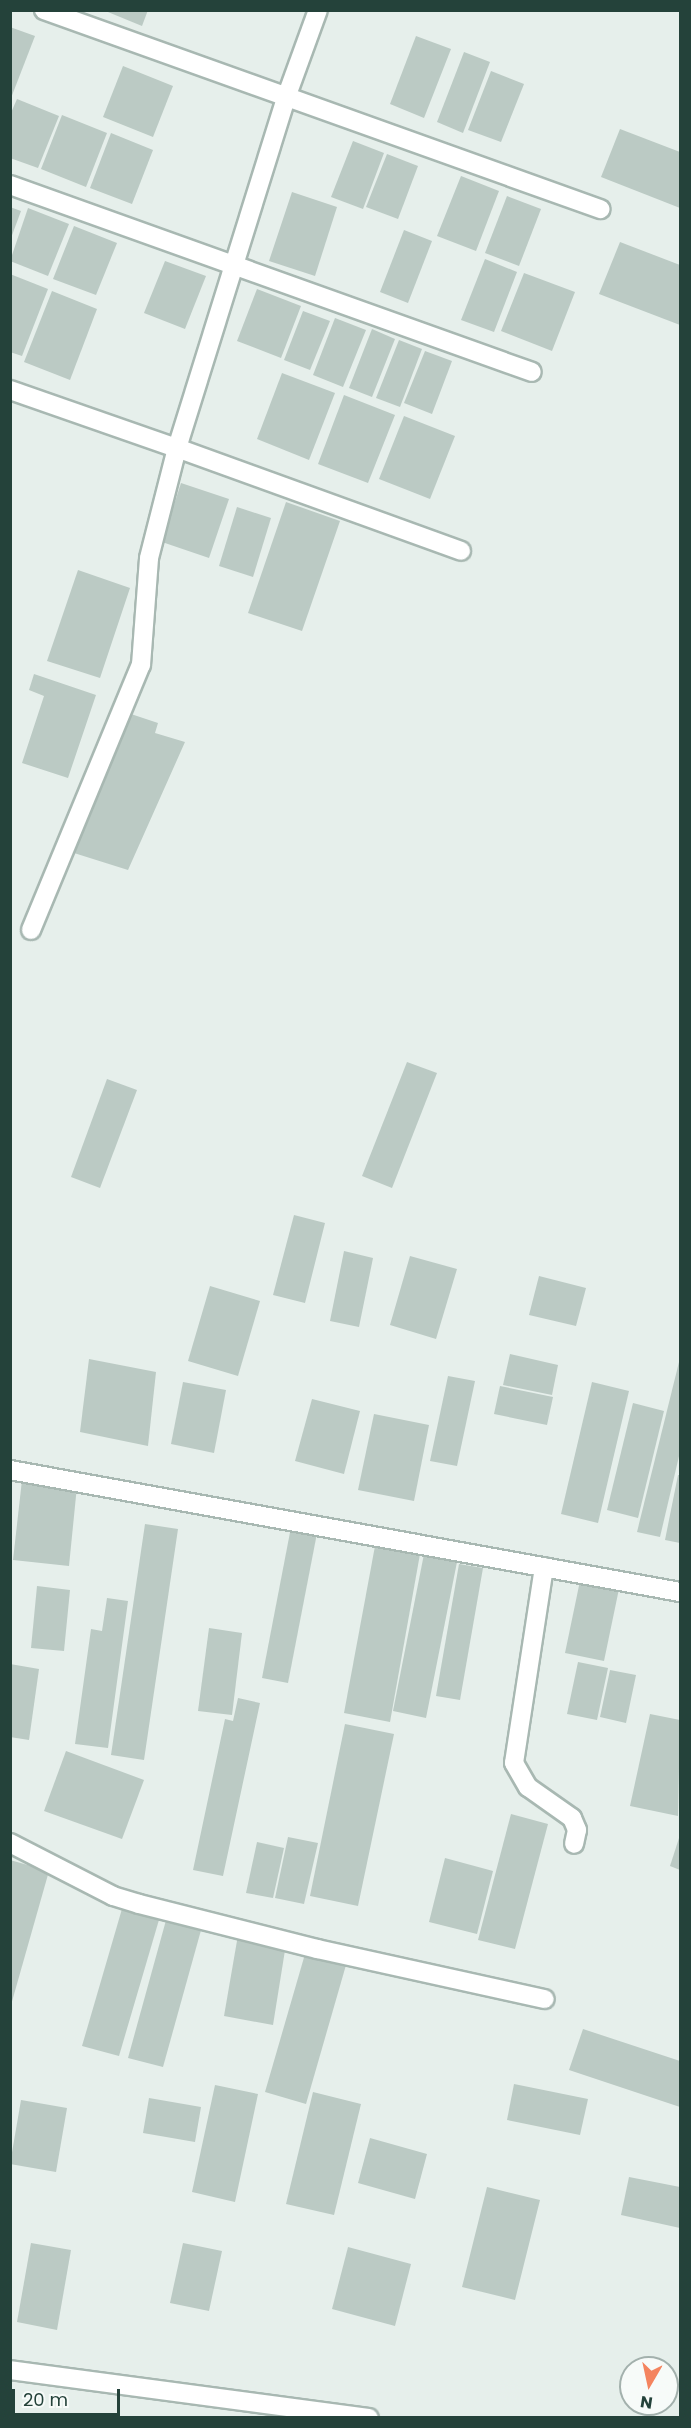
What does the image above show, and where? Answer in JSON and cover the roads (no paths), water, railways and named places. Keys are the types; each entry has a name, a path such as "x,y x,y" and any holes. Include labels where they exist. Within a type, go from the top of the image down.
{"street":[{"path":"44,10 287,95 600,209"},
{"path":"31,930 138,674 149,558 177,448 287,95 318,10"},
{"path":"10,185 234,262 532,372"},
{"path":"10,390 461,551"},
{"path":"10,1470 681,1592"},
{"path":"544,1567 514,1763 528,1787 572,1818 577,1830 574,1844"},
{"path":"10,1843 113,1896 139,1904 317,1949 545,1999"},
{"path":"10,2370 369,2418"}]}
